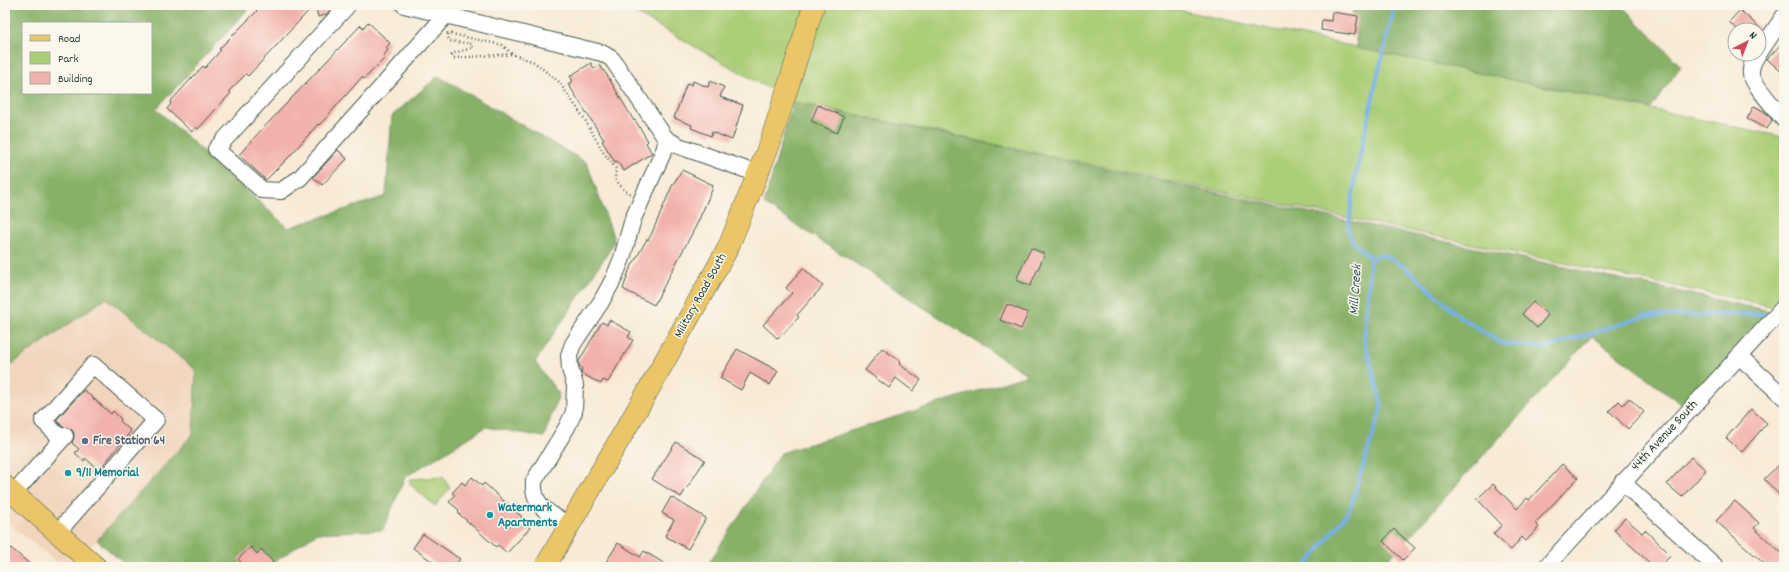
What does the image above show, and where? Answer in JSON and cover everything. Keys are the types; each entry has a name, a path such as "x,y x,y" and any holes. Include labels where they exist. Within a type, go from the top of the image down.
{"main road":[{"name":"Military Road South","path":"544,567 717,270 739,224 770,143 814,5"},
{"path":"9,489 96,567"}],"street":[{"path":"348,5 216,149 262,190 281,191 300,178 441,32 448,10"},
{"path":"404,5 448,10 602,53 612,59 666,139 679,146 758,174"},
{"path":"1767,41 1784,16"},
{"path":"1753,62 1751,75 1784,120"},
{"path":"569,525 551,514 536,501 533,491 534,480 567,428 574,412 575,385 570,369 569,355 573,344 601,302 614,278 622,258 633,219 665,148 666,139"},
{"name":"44th Avenue South","path":"1546,567 1622,482 1784,307"},
{"path":"1739,356 1784,397"},
{"path":"9,489 63,437 43,421 93,365 156,420 57,532"},
{"path":"1622,482 1716,567"}],"path":[{"path":"441,32 502,45 512,54 534,62 559,82 584,118 603,152 616,169 615,179 625,191 642,200"},
{"path":"441,32 450,41 472,44 473,48 454,53 452,55 454,58 512,54"}],"shaded area":[{"path":"107,298 196,370 193,434 97,540 67,567 63,567 9,524 5,529 5,369"}],"green space":[{"path":"5,5 252,5 156,109 288,228 386,196 392,116 438,76 587,163 615,242 535,362 559,394 544,437 486,427 405,477 383,530 317,533 267,567 128,567 97,540 193,434 196,370 106,298 5,369"},
{"path":"621,5 1155,5 1784,137 1784,309 793,102"},
{"path":"1352,5 1621,5 1681,66 1651,108 1357,48"},
{"path":"793,102 1779,313 1689,410 1592,336 1382,567 1030,567 1022,561 1017,567 706,567 781,453 1028,375 764,204"},
{"path":"443,477 450,488 435,506 410,484 410,479"}],"building":[{"path":"251,5 314,5 248,76 246,74 229,91 231,93 198,129 196,127 192,132 167,109 171,104 170,102 203,66 205,68 221,50 219,49 257,11"},
{"path":"315,5 330,5 331,9 326,15 318,17"},
{"path":"1740,10 1753,22 1729,22"},
{"path":"1332,12 1358,16 1355,35 1321,30 1322,20 1331,21"},
{"path":"368,22 390,43 386,48 388,50 383,56 385,58 364,79 362,77 325,119 319,125 318,124 290,156 266,180 239,155 361,25 363,28"},
{"path":"1784,41 1784,74 1767,59"},
{"path":"591,63 594,69 599,65 607,75 634,121 635,120 648,141 646,143 652,153 624,171 617,161 615,162 602,141 604,140 568,84 573,81 570,76"},
{"path":"693,81 708,87 710,81 724,87 720,97 743,105 732,140 712,132 711,136 691,128 692,125 674,118 687,83 692,85"},
{"path":"818,105 844,117 837,133 811,121"},
{"path":"1754,106 1765,112 1772,120 1767,129 1747,119"},
{"path":"338,150 347,159 322,185 313,177"},
{"path":"682,170 713,185 712,190 697,224 654,305 623,289 629,271 647,239 648,240 651,235 672,186"},
{"path":"1031,248 1045,254 1030,286 1016,280"},
{"path":"803,268 823,286 797,315 799,317 778,339 763,325 792,293 786,288"},
{"path":"1533,302 1548,315 1537,328 1522,314"},
{"path":"1007,304 1028,313 1021,329 1000,320"},
{"path":"609,320 631,332 628,337 633,340 608,382 603,380 601,384 581,373 582,368 579,366 579,361 602,322 607,325"},
{"path":"882,348 901,362 899,364 921,380 913,391 896,378 889,388 865,370"},
{"path":"737,349 778,371 770,385 750,373 741,390 720,378"},
{"path":"84,390 111,414 113,411 121,419 120,421 131,431 99,470 85,458 84,461 75,453 79,449 72,443 74,433 71,429 63,427 56,420"},
{"path":"1629,398 1644,412 1628,429 1609,411 1619,401 1623,405"},
{"path":"1751,409 1767,423 1742,452 1726,438"},
{"path":"676,442 705,460 681,497 652,479"},
{"path":"1691,457 1706,470 1682,497 1667,484"},
{"path":"1784,460 1784,500 1764,479"},
{"path":"1562,464 1578,478 1535,523 1539,527 1526,541 1522,537 1511,550 1493,534 1502,525 1477,499 1493,484 1517,509 1527,498 1529,500"},
{"name":"Watermark Apartments","path":"472,477 482,486 484,483 522,517 520,520 530,528 507,553 498,545 496,547 458,513 459,510 449,502 455,495 452,493 462,482 465,485"},
{"path":"671,497 706,518 688,549 665,536 674,520 662,513"},
{"path":"1735,501 1759,523 1754,528 1784,555 1784,567 1768,567 1716,521"},
{"path":"1625,518 1642,533 1645,530 1671,555 1660,567 1654,567 1614,530"},
{"path":"1394,529 1415,548 1403,560 1383,541"},
{"path":"423,534 460,559 454,567 440,567 413,548"},
{"path":"618,543 640,557 644,551 670,567 603,567"},
{"path":"251,547 257,554 261,549 273,562 268,567 246,567 238,559"},
{"path":"11,548 33,567 8,567 5,564 5,555"}],"waterway":[{"name":"Mill Creek","path":"1305,567 1349,511 1382,406 1364,339 1370,258 1352,241 1348,231 1355,179 1395,5"},
{"path":"1370,258 1382,255 1404,266 1459,316 1501,343 1545,348 1645,316 1763,314"}],"place":[{"name":"Fire Station 64","path":"85,441"},
{"name":"9/11 Memorial","path":"68,473"},
{"name":"Watermark Apartments","path":"490,515"}]}
